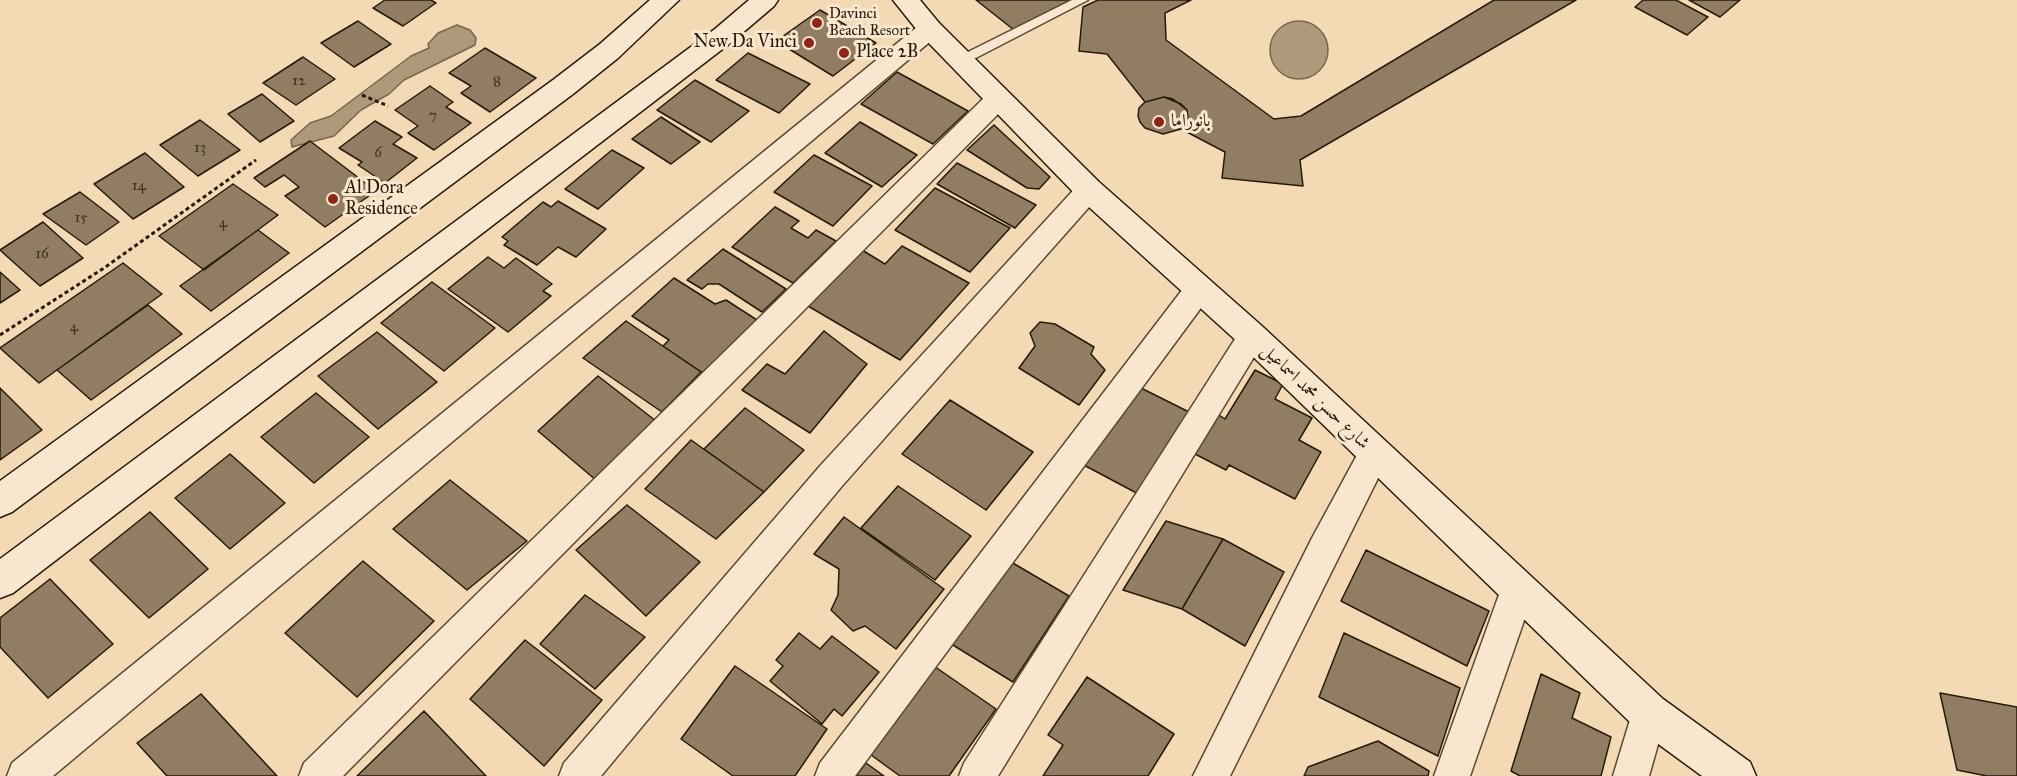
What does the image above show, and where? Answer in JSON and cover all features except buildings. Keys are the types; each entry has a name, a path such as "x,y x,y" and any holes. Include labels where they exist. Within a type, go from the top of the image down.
{"street":[{"path":"0,501 563,87 609,51 666,0"},
{"path":"0,581 724,35 765,0"},
{"name":"شارع حسن محمد اسماعيل","path":"905,0 930,29 1089,190 1252,336 1649,713 1736,776"},
{"path":"25,776 930,29"},
{"path":"316,776 998,99"},
{"path":"578,776 831,476 1089,190"},
{"path":"833,776 1199,289"},
{"path":"977,776 1252,336"},
{"path":"1212,776 1324,549 1374,454"},
{"path":"1452,776 1518,589"},
{"path":"1631,776 1649,713"}],"lane":[{"path":"962,60 1082,0"}],"path":[{"path":"362,95 388,106"},
{"path":"0,335 104,268 256,160"}],"shaded area":[{"path":"1293,21 1305,21 1320,29 1328,44 1328,56 1320,71 1305,79 1293,79 1278,71 1270,56 1270,44 1278,29"},
{"path":"457,25 470,30 476,38 475,45 404,80 389,94 361,110 334,136 292,147 291,140 310,123 331,116 411,56 429,48 428,44 438,33"}],"place":[{"name":"Davinci Beach Resort","path":"817,23"},
{"name":"New Da Vinci","path":"809,43"},
{"name":"Place 2B","path":"844,53"},
{"name":"بانوراما","path":"1159,122"},
{"name":"Al Dora Residence","path":"333,199"}]}
